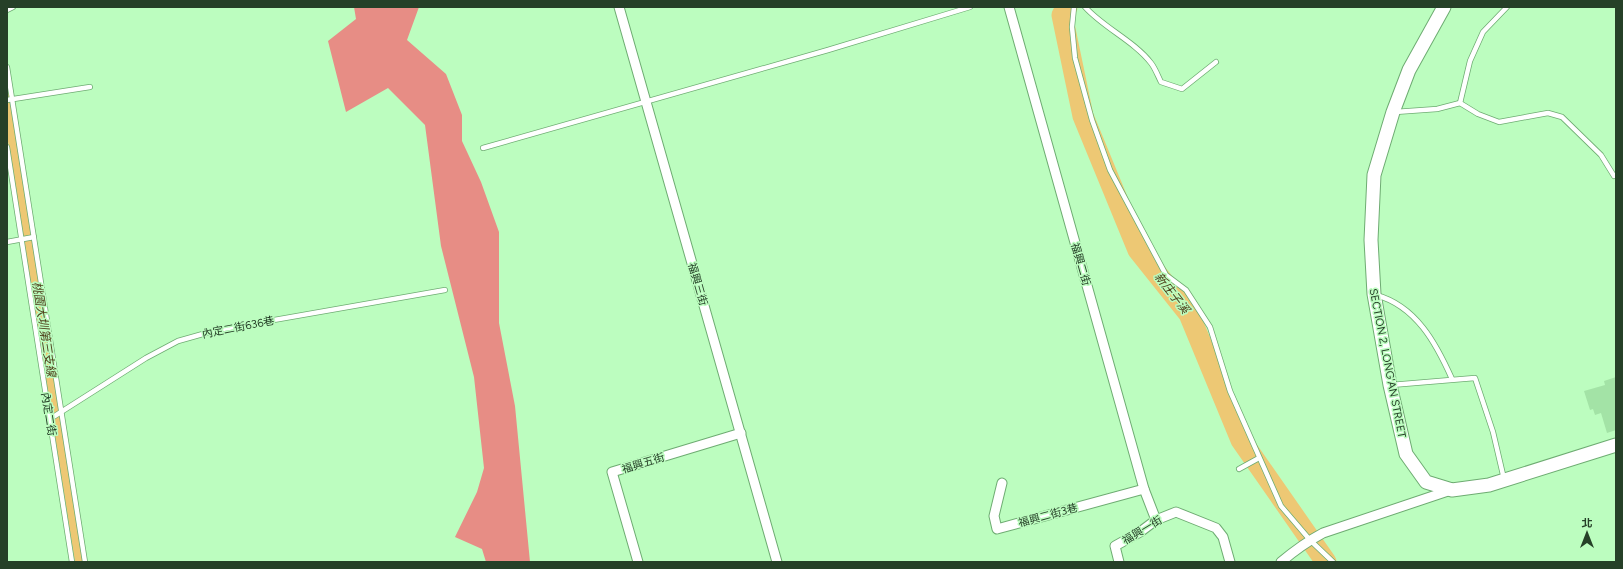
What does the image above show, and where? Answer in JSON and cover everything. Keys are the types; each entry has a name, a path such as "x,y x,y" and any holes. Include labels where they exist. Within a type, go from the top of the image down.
{"street":[{"name":"福興三街","path":"619,7 777,562"},
{"name":"福興二街","path":"1009,7 1144,489 1156,520"},
{"name":"SECTION 2, LONG'AN STREET","path":"1444,7 1409,70 1393,112 1374,175 1372,240 1374,294 1390,386 1406,454 1426,482 1452,490 1489,485 1616,445"},
{"name":"福興五街","path":"638,562 612,472 741,433"},
{"name":"福興二街3巷","path":"1002,483 994,516 997,529 1144,489"},
{"path":"1281,562 1293,552 1323,533 1452,490"},
{"name":"福興一街","path":"1120,562 1115,546 1140,532 1156,520 1176,512 1216,528 1223,537 1230,562"}],"lane":[{"path":"7,10 13,7"},
{"path":"483,148 646,100 828,50 970,7"},
{"path":"1074,7 1072,27 1075,58 1092,120 1110,170 1166,275 1186,290 1210,327 1230,391 1281,506 1308,542 1333,562"},
{"path":"1085,7 1150,63 1161,82 1182,89 1216,62"},
{"path":"1460,103 1470,61 1483,32 1507,7"},
{"path":"7,67 10,100 85,562"},
{"path":"10,100 90,87"},
{"path":"1393,112 1437,109 1460,103 1478,114 1499,122 1548,113 1562,117 1600,155 1614,176"},
{"name":"內定二街","path":"7,147 51,418 72,562"},
{"path":"7,242 33,237"},
{"name":"內定二街636巷","path":"51,418 146,358 178,341 217,330 445,290"},
{"path":"1374,294 1390,299 1419,321 1442,355 1452,379"},
{"path":"1390,386 1475,378 1493,432 1505,480"},
{"path":"1239,469 1259,458"}],"shaded area":[{"path":"354,7 419,7 407,40 446,74 462,115 462,141 481,182 499,232 499,323 515,406 530,562 486,562 482,549 455,537 477,492 484,468 474,377 441,246 425,125 388,88 346,112 328,41 356,19"}],"building":[{"path":"1616,377 1616,430 1607,433 1601,413 1595,415 1593,409 1590,410 1584,391 1605,385 1604,381"}],"waterway":[{"name":"新庄子溪","path":"1067,7 1062,15 1083,116 1138,250 1189,314 1241,440 1326,562"},
{"name":"桃園大圳第三支線","path":"7,97 81,562"}]}
